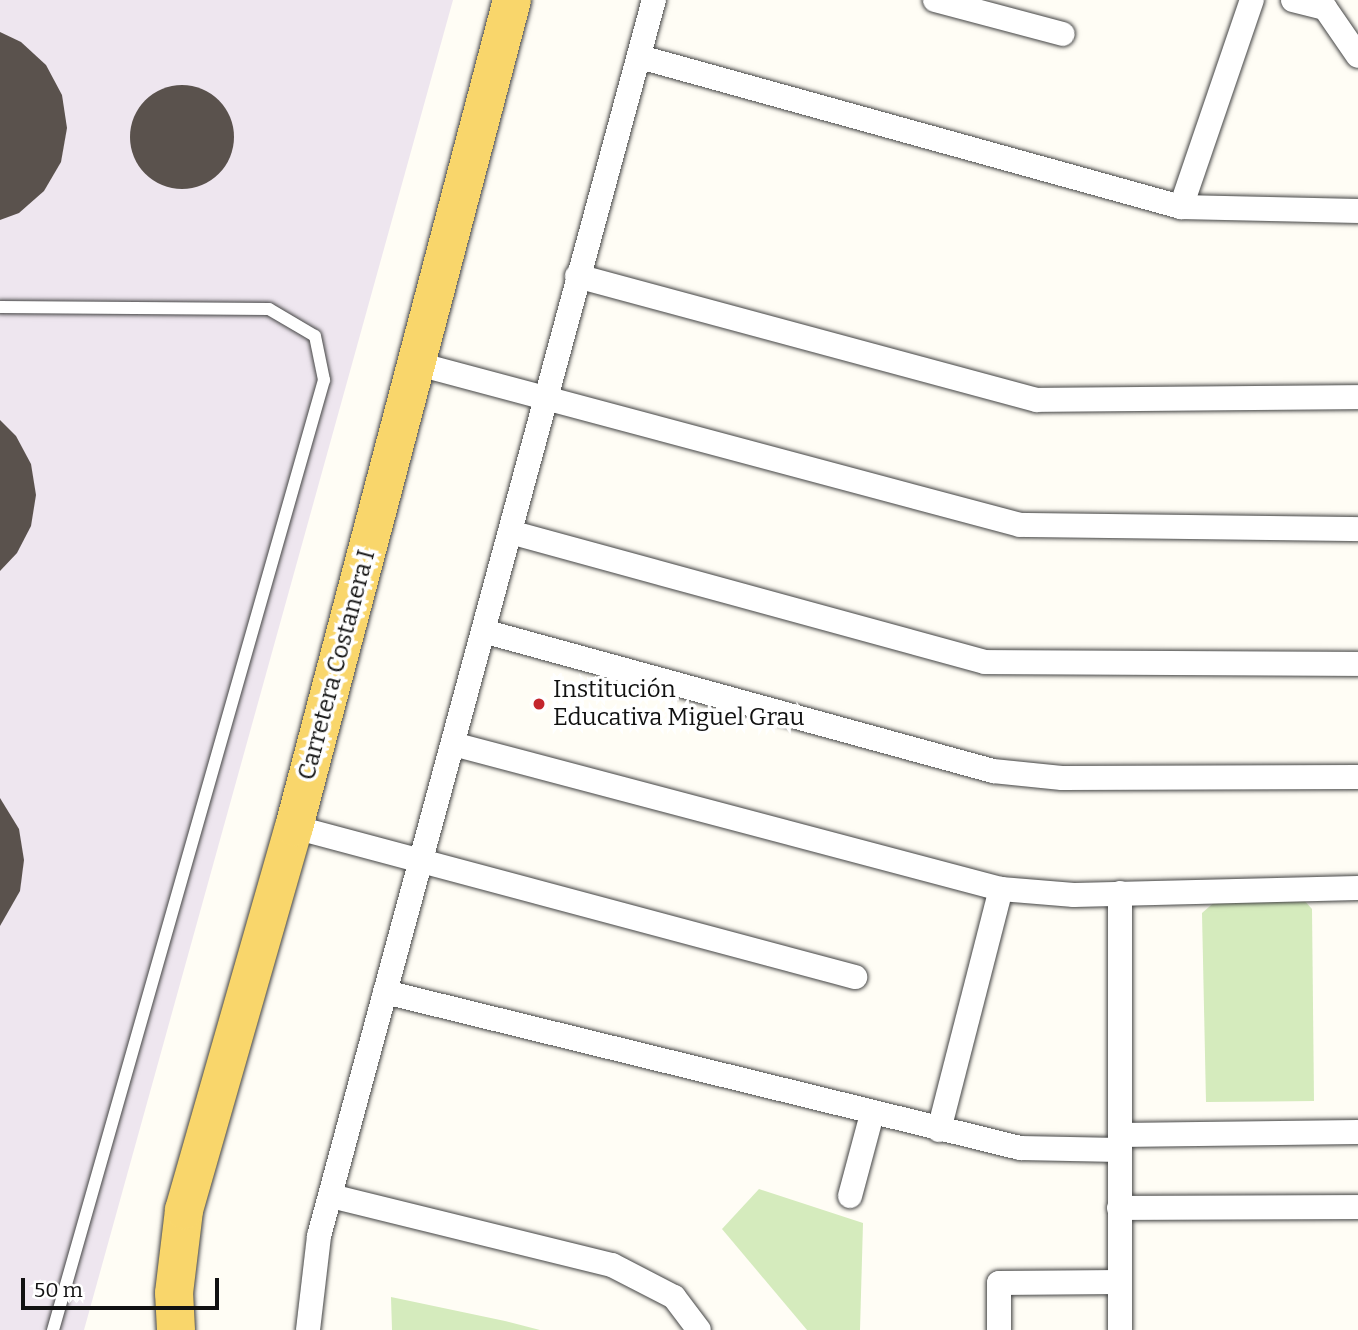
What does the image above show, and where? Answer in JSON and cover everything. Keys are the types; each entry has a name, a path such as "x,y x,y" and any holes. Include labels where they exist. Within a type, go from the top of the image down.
{"main road":[{"name":"Carretera Costanera I","path":"176,1330 174,1293 184,1210 294,827 512,0"}],"street":[{"path":"308,1330 311,1283 331,1196 577,276 654,0"},
{"path":"935,0 1063,34"},
{"path":"1181,207 1252,0"},
{"path":"1293,0 1336,4 1358,56"},
{"path":"640,57 1181,207 1358,211"},
{"path":"577,276 1037,400 1358,397"},
{"path":"418,364 1020,525 1358,529"},
{"path":"510,532 985,662 1358,664"},
{"path":"483,631 993,771 1062,778 1358,777"},
{"path":"453,744 1001,889 1120,893 1358,888"},
{"path":"294,827 855,977"},
{"path":"939,1130 1001,889"},
{"path":"1120,893 1120,1330"},
{"path":"385,992 1020,1149 1358,1132"},
{"path":"850,1196 872,1114"},
{"path":"331,1196 612,1265 674,1297 699,1330"},
{"path":"1119,1208 1358,1208"},
{"path":"999,1330 999,1283 1120,1282"}],"lane":[{"path":"0,307 269,309 315,336 324,380 53,1330"}],"shaded area":[{"path":"0,0 453,0 84,1330 0,1330"}],"green space":[{"path":"1303,899 1312,909 1314,1101 1206,1102 1202,913 1217,900"},
{"path":"759,1189 863,1223 860,1330 807,1330 722,1229"},
{"path":"391,1297 505,1321 540,1330 392,1330"}],"building":[{"path":"0,32 21,42 46,65 62,95 67,128 61,162 44,191 19,213 0,220"},
{"path":"182,85 202,89 219,100 230,117 234,137 230,157 219,174 202,185 182,189 162,185 145,174 134,157 130,137 134,117 145,100 162,89"},
{"path":"0,420 16,436 31,464 36,495 31,526 17,553 0,571"},
{"path":"0,798 19,829 24,860 20,891 0,926"}],"place":[{"name":"Institución Educativa Miguel Grau","path":"539,704"}]}
